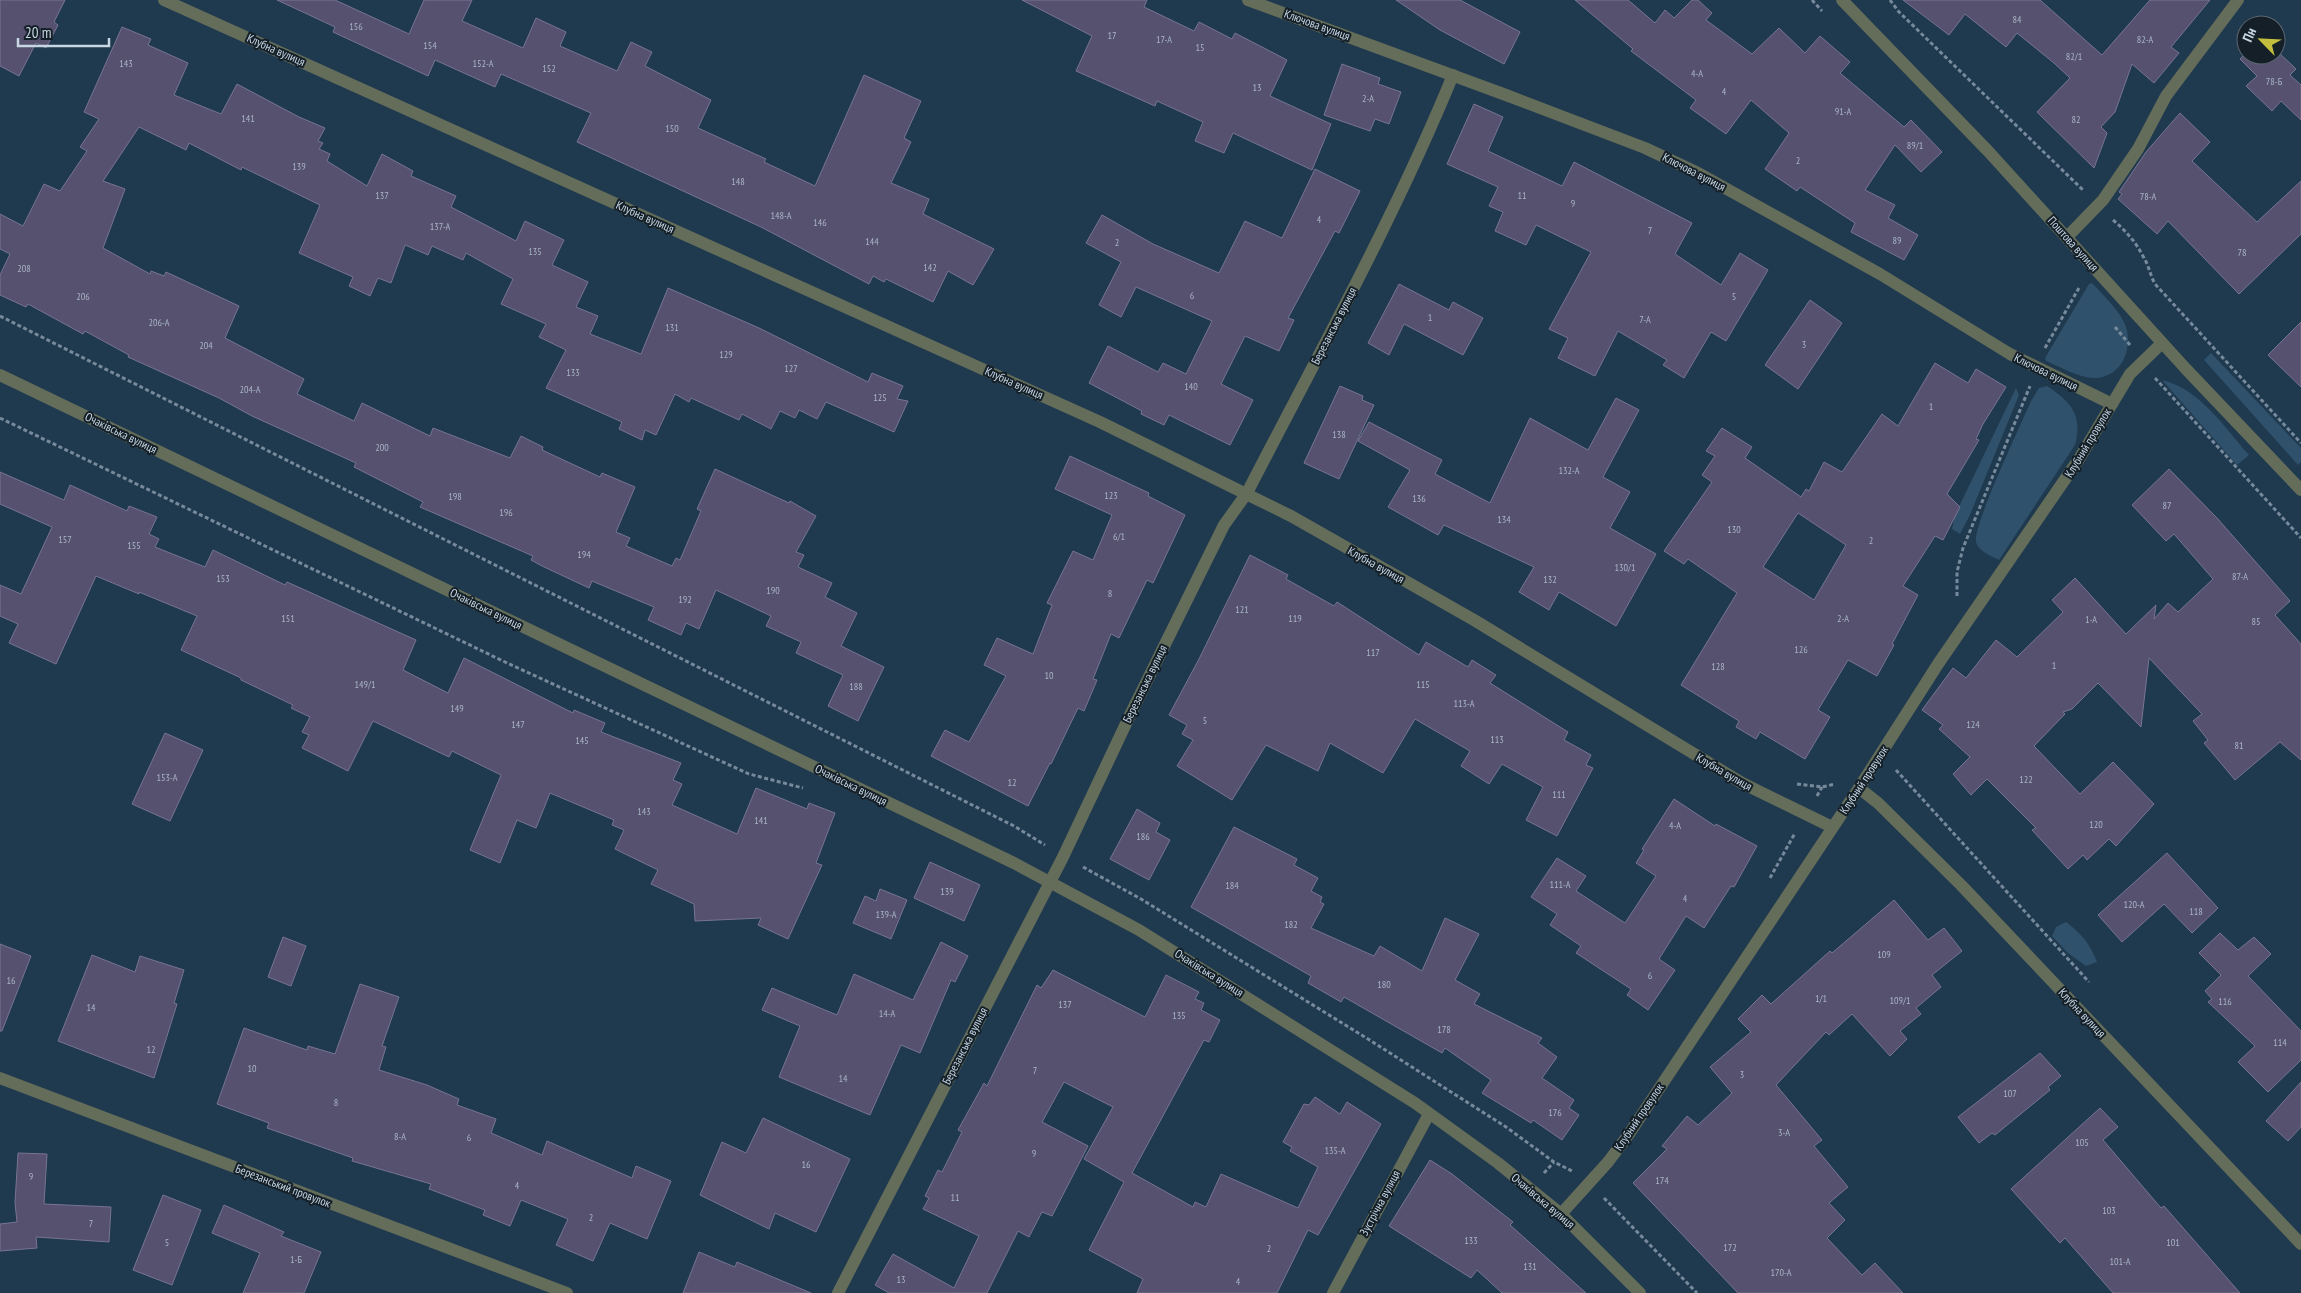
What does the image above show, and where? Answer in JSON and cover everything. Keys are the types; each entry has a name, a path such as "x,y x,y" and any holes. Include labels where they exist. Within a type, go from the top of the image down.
{"street":[{"name":"Клубна вулиця","path":"164,0 1100,422 1247,493 1474,620 1536,660 1742,783 1832,827"},
{"name":"Ключова вулиця","path":"1248,0 1645,148 1698,172 1880,274 2010,354 2112,404"},
{"name":"Поштова вулиця","path":"1842,0 2067,237 2162,343 2301,490"},
{"path":"2067,237 2103,200 2138,149 2166,96 2238,0"},
{"name":"Березанська вулиця","path":"838,1293 1050,883 1224,525 1247,493 1367,262 1435,119 1453,75"},
{"name":"Клубний провулок","path":"1561,1214 1608,1162 1629,1134 1859,788 1966,623 2079,459 2130,374 2162,343"},
{"name":"Очаківська вулиця","path":"0,374 996,855 1128,924 1201,968 1429,1114 1498,1163 1561,1214 1640,1293"},
{"name":"Клубна вулиця","path":"1859,788 1878,803 1961,885 2301,1244"},
{"name":"Березанський провулок","path":"0,1078 566,1293"},
{"name":"Зустрічна вулиця","path":"1334,1293 1419,1129 1429,1114"}],"path":[{"path":"1812,0 1825,14"},
{"path":"1966,623 1956,595 1957,572 1961,556 2042,353 2083,282"},
{"path":"2112,322 2169,395 2301,538"},
{"path":"0,418 504,662 748,774 811,790"}],"shaded area":[{"path":"2092,283 2121,317 2127,331 2128,341 2124,359 2119,367 2103,377 2093,378 2069,371 2046,361 2045,358 2089,284"},
{"path":"2211,353 2301,448 2301,462 2298,465 2204,360"},
{"path":"2162,380 2176,385 2200,400 2221,421 2249,455 2237,465"},
{"path":"2047,386 2063,398 2073,410 2077,425 2075,445 1999,560 1979,548 1976,542 1977,532 1989,496 2031,401 2039,388"},
{"path":"2016,388 2019,395 1970,515 1960,534 1952,529 1955,515"},
{"path":"2066,922 2085,940 2097,962 2086,966 2068,953 2052,936 2056,927"}],"building":[{"path":"0,0 65,0 54,22 58,25 46,48 36,43 19,76 0,66"},
{"path":"277,0 335,0 409,34 424,0 472,0 462,21 523,48 536,18 566,32 560,46 617,71 631,42 652,52 645,66 711,100 698,128 766,159 764,162 815,186 864,75 921,101 904,138 911,142 891,183 929,199 923,214 994,249 973,285 948,271 933,302 886,279 884,282 873,276 869,284 761,227 577,142 591,113 501,74 495,87 435,60 428,76 333,32 335,27"},
{"path":"1022,0 1147,0 1144,7 1194,31 1199,22 1232,39 1235,33 1287,60 1270,96 1331,124 1312,170 1233,133 1224,153 1195,141 1203,122 1157,101 1155,106 1076,71 1092,36"},
{"path":"1396,0 1460,0 1520,32 1504,64 1440,30"},
{"path":"1575,0 1628,0 1655,23 1665,10 1674,18 1692,0 1698,0 1712,13 1706,20 1752,54 1779,28 1805,53 1820,36 1850,62 1840,73 1904,127 1911,120 1942,152 1921,172 1895,145 1865,190 1895,205 1888,218 1918,235 1904,260 1851,232 1855,223 1800,187 1797,191 1765,169 1789,133 1751,100 1726,134 1690,108 1696,100 1631,51 1633,49"},
{"path":"1903,0 2040,0 2102,55 2150,0 2210,0 2171,47 2179,53 2154,83 2132,64 2115,112 2101,127 2107,133 2094,168 2037,112 2070,78 2054,63 2017,33 2006,47 1965,14 1949,35"},
{"path":"122,27 151,39 148,45 188,63 174,95 221,114 237,84 299,117 325,128 318,141 323,143 319,149 330,154 327,161 367,186 382,154 413,171 411,176 456,196 451,207 516,241 525,221 564,240 552,265 588,282 576,307 598,316 590,334 641,354 668,288 759,328 868,382 872,373 903,386 897,399 908,401 894,432 826,402 817,419 799,410 795,418 780,411 771,429 742,414 739,420 691,398 689,402 675,394 656,435 645,430 642,440 619,429 622,422 546,388 566,350 539,337 546,324 501,304 513,279 466,253 463,260 432,246 428,255 405,245 391,283 378,278 370,296 349,286 353,277 299,253 320,205 242,167 241,170 189,143 186,150 139,127 103,181 125,189 103,248 150,274 151,271 164,276 166,272 239,306 225,338 304,379 297,394 354,421 362,403 430,436 433,428 510,458 521,436 543,447 542,450 600,477 602,473 635,487 616,532 630,538 626,546 672,566 676,558 680,560 701,511 697,509 715,469 789,503 790,501 816,516 796,552 804,555 798,567 832,583 825,597 857,613 841,646 884,667 858,721 828,706 843,675 796,653 801,642 766,626 771,616 716,590 699,629 686,623 681,635 648,620 654,607 592,581 589,588 542,566 531,560 533,556 420,507 423,502 354,467 356,463 128,357 129,355 85,331 83,334 28,304 26,307 0,295 0,275 10,254 0,249 0,214 23,226 44,184 60,191 87,151 80,147 99,119 84,112"},
{"path":"2286,60 2296,69 2290,75 2301,85 2301,120 2281,101 2272,111 2246,86 2257,76 2246,65 2286,65"},
{"path":"1342,64 1380,78 1378,84 1401,92 1389,124 1375,119 1370,131 1324,115"},
{"path":"1474,104 1503,117 1488,151 1562,186 1574,162 1692,223 1675,254 1721,285 1740,253 1768,270 1726,341 1711,332 1684,378 1663,365 1667,360 1618,331 1595,376 1558,358 1568,338 1549,329 1591,252 1536,225 1526,245 1495,231 1503,212 1489,206 1498,187 1447,164"},
{"path":"2180,113 2210,142 2192,161 2257,222 2301,181 2301,234 2239,294 2168,221 2157,234 2118,199 2122,194 2119,192 2146,152"},
{"path":"1315,169 1360,191 1339,233 1335,231 1288,318 1294,320 1279,351 1245,336 1221,384 1253,400 1230,445 1169,415 1164,425 1141,414 1142,411 1089,383 1108,346 1158,372 1163,363 1186,374 1212,321 1136,287 1121,317 1099,305 1121,262 1086,243 1102,215 1153,244 1219,273 1245,221 1282,238"},
{"path":"1399,284 1449,310 1453,302 1483,318 1463,355 1404,324 1389,355 1368,343"},
{"path":"1810,300 1842,323 1798,389 1765,365"},
{"path":"2301,322 2301,387 2268,355"},
{"path":"1935,363 1968,383 1976,369 2006,387 1983,424 1976,439 1979,440 1947,494 1960,507 1943,540 1935,536 1903,586 1918,595 1892,644 1894,645 1877,676 1848,660 1818,710 1830,717 1805,759 1760,732 1756,739 1736,727 1739,721 1681,685 1737,593 1688,559 1684,564 1664,551 1712,482 1702,475 1715,456 1706,451 1722,428 1752,447 1745,458 1801,497 1806,489 1809,491 1824,462 1842,472 1882,414 1898,426","holes":["1798,513 1846,545 1814,600 1763,567"]},
{"path":"1340,386 1363,396 1362,400 1374,405 1339,479 1304,463"},
{"path":"1616,398 1639,410 1603,477 1630,492 1610,528 1656,554 1616,626 1559,592 1549,610 1519,592 1534,567 1444,525 1438,535 1388,507 1410,470 1358,441 1369,422 1442,460 1435,474 1490,503 1530,418 1588,450"},
{"path":"1070,456 1149,493 1148,496 1185,515 1153,583 1147,580 1119,638 1111,634 1093,679 1097,680 1084,711 1078,708 1028,806 931,756 945,730 969,742 1006,676 984,665 997,638 1033,654 1052,605 1047,603 1073,551 1093,560 1112,515 1055,489"},
{"path":"2169,469 2217,518 2290,601 2275,615 2301,644 2301,760 2280,742 2235,780 2204,743 2208,740 2193,721 2202,714 2149,658 2141,727 2098,683 2072,709 2063,712 2065,714 2034,746 2080,794 2113,762 2154,804 2116,846 2109,839 2087,860 2083,855 2068,869 2032,830 2036,828 1987,779 1971,795 1953,774 1970,757 1939,729 1943,725 1922,710 1953,668 1966,678 1996,640 2017,657 2063,612 2052,600 2075,578 2126,634 2156,605 2154,619 2168,603 2178,612 2213,579 2174,534 2166,541 2132,505"},
{"path":"0,472 64,500 70,485 127,511 129,506 157,517 149,534 159,539 155,547 205,567 213,550 285,585 287,582 416,640 403,670 448,693 464,658 573,713 574,710 605,723 601,732 681,763 673,780 682,784 672,805 737,834 756,788 807,809 809,803 835,813 816,863 822,865 788,939 758,925 761,918 695,921 694,904 651,884 658,870 615,849 624,830 612,825 614,820 550,793 536,828 517,820 500,863 470,850 501,775 452,751 449,757 373,721 348,771 302,748 309,735 302,732 310,717 291,708 293,705 181,650 197,616 139,592 139,594 96,576 56,664 9,643 18,624 0,616 0,585 21,594 52,527 0,504"},
{"path":"1250,555 1288,575 1286,579 1334,606 1337,602 1419,655 1426,642 1468,667 1472,660 1496,675 1490,683 1568,732 1564,740 1591,755 1586,765 1593,768 1557,836 1526,820 1543,787 1502,764 1489,784 1461,766 1470,751 1415,719 1383,773 1330,743 1318,771 1266,745 1232,800 1177,766 1193,740 1182,734 1187,725 1169,715"},
{"path":"165,733 203,750 170,821 132,804"},
{"path":"1674,799 1715,826 1716,824 1757,846 1734,887 1731,886 1704,928 1686,916 1659,959 1675,970 1648,1010 1627,995 1631,989 1576,953 1581,946 1550,925 1557,914 1531,897 1557,858 1586,876 1576,891 1625,923 1656,876 1636,863 1644,850 1642,849"},
{"path":"1137,809 1160,823 1156,832 1170,840 1149,880 1110,859"},
{"path":"1234,827 1297,859 1294,865 1318,878 1311,891 1322,897 1320,902 1324,904 1311,928 1374,956 1380,946 1422,971 1445,918 1479,934 1455,980 1480,994 1474,1004 1542,1038 1538,1043 1557,1057 1542,1078 1574,1100 1569,1108 1579,1115 1562,1140 1533,1120 1531,1123 1482,1093 1491,1080 1445,1048 1442,1053 1344,997 1341,1002 1308,983 1311,976 1191,907"},
{"path":"2167,853 2218,908 2192,933 2164,904 2122,942 2098,915"},
{"path":"930,862 980,885 964,921 914,898"},
{"path":"880,889 907,900 891,939 853,923 865,896 876,901"},
{"path":"1894,900 1928,940 1944,928 1962,951 1932,975 1941,987 1916,1008 1921,1014 1900,1031 1907,1039 1890,1056 1852,1014 1829,1035 1826,1032 1776,1085 1822,1140 1814,1146 1848,1187 1829,1203 1845,1220 1827,1238 1862,1275 1875,1263 1903,1293 1738,1293 1633,1183 1667,1149 1662,1146 1687,1116 1698,1125 1732,1093 1710,1067 1751,1032 1738,1019 1762,995 1771,1004 1830,951 1832,953"},
{"path":"2220,933 2238,950 2254,937 2271,954 2248,976 2301,1031 2301,1060 2268,1092 2238,1062 2255,1046 2208,1002 2212,999 2205,991 2221,975 2199,953"},
{"path":"283,937 306,946 291,986 268,977"},
{"path":"941,942 968,956 955,982 951,980 920,1053 901,1045 870,1115 779,1077 800,1026 762,1010 772,988 837,1015 854,974 913,1000"},
{"path":"0,944 31,956 2,1031 0,1031"},
{"path":"92,955 135,972 140,956 184,970 174,1003 177,1004 154,1078 58,1041"},
{"path":"1053,970 1145,1017 1166,975 1199,992 1195,999 1204,1003 1201,1010 1220,1020 1209,1042 1204,1040 1132,1173 1193,1207 1195,1202 1206,1207 1221,1174 1298,1208 1318,1167 1290,1151 1292,1147 1283,1142 1304,1104 1309,1105 1315,1097 1340,1114 1347,1102 1381,1124 1318,1235 1308,1230 1277,1293 1137,1293 1143,1279 1089,1250 1124,1182 1084,1159 1113,1107 1064,1082 1042,1122 1088,1146 1052,1216 1042,1212 1029,1237 1018,1231 987,1293 889,1293 875,1285 893,1254 954,1288 979,1236 923,1209 929,1198 925,1196 938,1170 942,1172 962,1132 958,1130 984,1083 987,1086 1037,985 1041,988"},
{"path":"360,984 399,997 382,1046 386,1047 379,1070 427,1085 459,1099 457,1105 496,1119 491,1133 542,1155 547,1141 632,1178 636,1166 671,1181 647,1239 610,1223 593,1261 556,1245 568,1219 521,1200 510,1226 483,1215 485,1210 429,1189 431,1184 352,1161 353,1158 267,1128 269,1123 217,1104 244,1028 307,1050 308,1046 335,1054"},
{"path":"2040,1053 2061,1076 2048,1087 2050,1090 1995,1135 1992,1133 1979,1143 1958,1117"},
{"path":"2301,1082 2301,1127 2288,1141 2266,1121"},
{"path":"2100,1108 2118,1127 2103,1140 2161,1208 2164,1206 2240,1293 2113,1293 2065,1238 2060,1243 2011,1189"},
{"path":"763,1118 850,1159 816,1232 775,1213 769,1229 700,1195 722,1142 746,1153"},
{"path":"18,1153 47,1154 44,1204 111,1207 109,1242 36,1237 37,1248 0,1251 0,1224 17,1222 15,1203"},
{"path":"1430,1160 1452,1174 1513,1222 1510,1225 1586,1293 1502,1293 1477,1270 1471,1278 1389,1226"},
{"path":"163,1195 201,1210 172,1285 133,1270"},
{"path":"224,1205 284,1232 281,1236 321,1252 304,1293 243,1293 260,1253 212,1233"},
{"path":"699,1252 735,1267 737,1262 811,1293 683,1293"}]}
